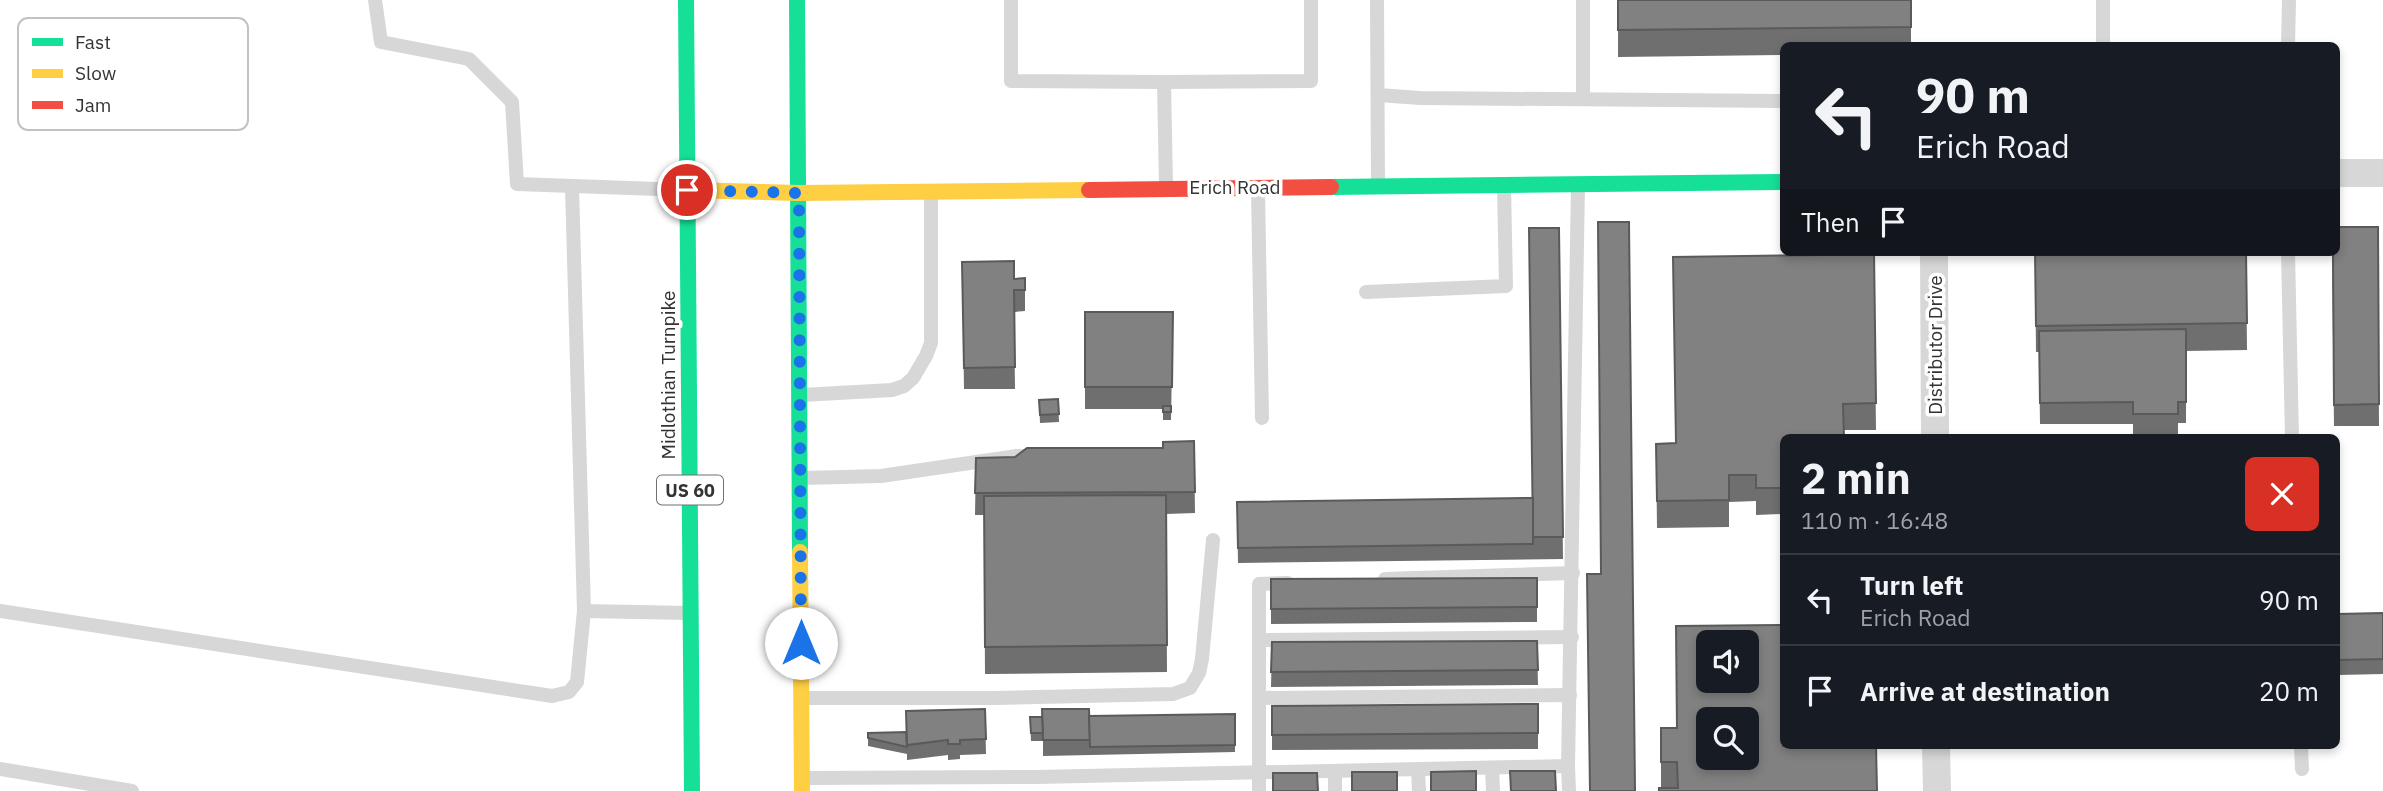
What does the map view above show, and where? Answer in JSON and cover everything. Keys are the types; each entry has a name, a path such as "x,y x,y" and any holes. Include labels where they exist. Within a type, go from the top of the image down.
{"main road":[{"name":"Midlothian Turnpike","path":"686,0 692,791"},
{"path":"797,0 802,785"},
{"name":"Erich Road","path":"687,190 799,193 1780,182"}],"street":[{"path":"2340,173 2383,173"},
{"name":"Distributor Drive","path":"1934,256 1935,434"},
{"path":"1936,749 1937,791"}],"lane":[{"path":"375,0 382,42 468,59 512,102 517,184 687,190"},
{"path":"1011,0 1011,81 1164,82 1311,81 1311,0"},
{"path":"1377,0 1378,186"},
{"path":"1583,0 1583,98"},
{"path":"2103,0 2103,42"},
{"path":"2288,42 2289,0"},
{"path":"1164,82 1166,188"},
{"path":"1378,95 1780,101"},
{"path":"1569,791 1578,184"},
{"path":"1366,292 1506,286 1504,185"},
{"path":"0,611 552,696 569,692 577,682 583,611 572,187"},
{"path":"1258,188 1262,418"},
{"path":"800,395 892,390 904,386 921,366 931,343 931,191"},
{"path":"2288,256 2291,434"},
{"path":"800,478 881,476 1017,456 1054,456"},
{"path":"802,698 1064,697 1173,694 1191,688 1199,673 1202,659 1213,540"},
{"path":"1368,580 1573,573"},
{"path":"1259,791 1259,583 1300,582"},
{"path":"583,611 691,613"},
{"path":"1259,640 1572,636"},
{"path":"1259,698 1570,695"},
{"path":"2301,749 2302,769"},
{"path":"802,785 1569,766"},
{"path":"1492,768 1493,791"},
{"path":"0,769 132,791"},
{"path":"1418,770 1419,791"},
{"path":"1335,771 1335,791"}],"building":[{"path":"1618,0 1911,0 1911,27 1618,30"},
{"path":"1598,222 1629,222 1635,791 1590,791 1587,574 1601,574"},
{"path":"2340,227 2378,227 2379,404 2334,405 2333,256 2340,256"},
{"path":"1529,228 1559,228 1563,537 1533,537"},
{"path":"1874,256 1876,403 1843,404 1844,434 1780,434 1780,488 1756,488 1756,475 1729,475 1729,500 1657,501 1656,444 1676,443 1673,257"},
{"path":"2035,256 2246,256 2247,323 2036,326"},
{"path":"1014,261 1014,279 1025,278 1025,290 1014,290 1015,367 964,368 962,262"},
{"path":"1085,312 1173,312 1172,387 1085,387"},
{"path":"2186,329 2186,402 2178,402 2178,414 2133,414 2133,402 2040,403 2039,331"},
{"path":"1058,399 1059,414 1040,415 1039,400"},
{"path":"1163,406 1171,406 1171,412 1163,412"},
{"path":"1194,441 1195,492 975,493 976,458 1015,457 1027,448 1163,448 1163,442"},
{"path":"1166,495 1167,645 985,647 984,496"},
{"path":"1533,498 1533,544 1238,548 1237,502"},
{"path":"1537,578 1537,607 1271,609 1271,579"},
{"path":"2383,613 2383,659 2340,660 2340,614"},
{"path":"1780,625 1780,749 1876,749 1877,791 1659,791 1659,788 1678,788 1677,762 1661,762 1661,728 1677,728 1676,626"},
{"path":"1537,641 1538,670 1271,672 1272,642"},
{"path":"1538,704 1538,733 1272,735 1272,706"},
{"path":"985,709 986,739 960,740 960,744 948,744 948,740 907,745 906,711"},
{"path":"1042,709 1089,709 1090,740 1043,740"},
{"path":"1235,714 1235,745 1090,747 1089,716"},
{"path":"1030,717 1042,717 1043,733 1031,733"},
{"path":"906,732 907,747 868,738 868,733"},
{"path":"1476,771 1476,791 1431,791 1431,772"},
{"path":"1510,771 1555,771 1556,791 1511,791"},
{"path":"1352,772 1397,772 1397,791 1352,791"},
{"path":"1273,773 1317,773 1318,791 1273,791"}],"traffic: fast":[{"path":"686,0 692,791"},
{"path":"797,0 800,552"},
{"path":"1331,187 1780,182"}],"traffic: slow":[{"path":"687,190 799,193 1089,190"},
{"path":"800,552 802,791"}],"traffic: jam":[{"path":"1089,190 1331,187"}],"route":[{"path":"687,190 799,193 801,643"}]}
